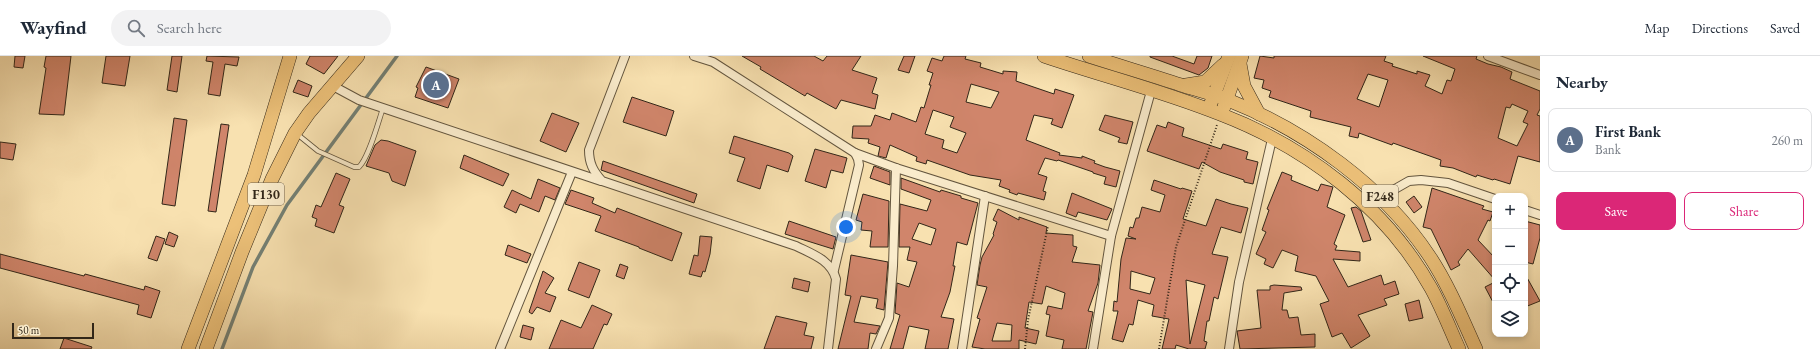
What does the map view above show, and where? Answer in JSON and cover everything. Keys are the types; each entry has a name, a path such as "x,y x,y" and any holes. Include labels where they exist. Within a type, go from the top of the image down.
{"main road":[{"name":"F130","path":"188,349 254,175 290,56"},
{"name":"F130","path":"206,349 242,252 272,180 295,133 358,56"},
{"name":"F248","path":"1044,56 1221,114 1296,152 1338,181 1364,202 1403,246 1431,288 1459,349"},
{"name":"F248","path":"1089,56 1227,99 1260,114 1306,140 1381,197 1429,256 1444,281 1476,349"},
{"path":"1182,85 1205,82 1234,59"},
{"path":"1208,110 1213,95 1234,59"},
{"path":"1221,114 1227,99 1234,59"},
{"path":"1234,59 1244,86 1260,114"}],"street":[{"path":"602,181 594,172 589,161 589,150 625,56"},
{"path":"694,56 713,62 855,153 896,168 1111,236"},
{"path":"1488,56 1540,75"},
{"path":"333,86 359,100 796,246 823,260 834,270"},
{"path":"1094,349 1111,236 1151,91"},
{"path":"1229,349 1239,282 1272,139"},
{"path":"828,349 836,292 834,270 859,165 855,153"},
{"path":"876,349 889,318 893,266 896,168"},
{"path":"500,349 572,172"},
{"path":"1364,202 1381,197 1409,181 1434,180 1448,183 1492,198"},
{"path":"962,349 985,196"},
{"path":"1528,211 1540,215"}],"lane":[{"path":"295,133 329,156 354,167 359,167 367,153 383,108"}],"path":[{"path":"1159,349 1176,247 1221,114"},
{"path":"1025,349 1028,320 1050,217"}],"building":[{"path":"15,56 25,56 23,68 14,67"},
{"path":"46,56 71,56 64,115 39,114 46,68 44,67"},
{"path":"106,56 130,56 125,86 102,83"},
{"path":"172,56 182,56 177,92 167,90"},
{"path":"207,56 239,57 237,66 225,64 220,96 208,94 213,62 206,61"},
{"path":"310,56 338,56 324,74 306,64"},
{"path":"742,56 814,56 823,61 827,56 861,56 852,70 877,78 872,93 878,95 875,109 841,100 836,109 807,93 805,96 760,69 761,67"},
{"path":"904,56 915,56 909,73 898,70"},
{"path":"944,56 966,56 965,59 981,63 980,67 1003,74 1003,71 1017,72 1016,81 1054,94 1055,89 1074,95 1062,128 1051,124 1053,119 1034,115 1026,140 1060,153 1059,155 1082,158 1082,156 1095,161 1094,163 1120,171 1116,187 1104,184 1106,177 1058,160 1045,158 1038,174 1047,177 1043,191 1046,192 1044,200 1018,193 1017,195 1009,192 1010,190 999,186 1001,180 970,175 927,160 926,164 916,161 917,157 890,145 886,158 878,156 880,147 868,143 869,139 852,138 853,126 871,126 875,115 890,120 892,113 916,122 921,107 924,108 931,85 929,85 933,73 927,71 932,58 942,61","holes":["971,84 999,92 991,108 966,102","933,110 954,117 950,127 966,133 957,153 942,148 944,140 925,134"]},
{"path":"1150,56 1172,56 1194,64 1197,56 1212,56 1208,68 1199,75"},
{"path":"1260,56 1274,58 1274,56 1386,56 1384,61 1393,64 1392,66 1417,74 1417,71 1430,75 1425,86 1442,94 1447,80 1451,81 1455,69 1423,56 1477,56 1476,59 1512,72 1510,79 1540,91 1540,109 1537,115 1540,116 1540,162 1518,156 1510,184 1477,175 1476,177 1453,168 1440,166 1441,160 1393,143 1392,145 1359,133 1358,138 1349,136 1351,127 1310,117 1311,111 1269,97 1271,91 1262,88 1264,80 1254,78","holes":["1368,74 1388,80 1379,107 1357,99","1512,104 1528,111 1523,122 1528,124 1517,146 1498,138 1506,107 1510,108"]},
{"path":"426,67 459,79 448,108 415,97 418,88 416,87"},
{"path":"298,80 312,86 308,97 293,92"},
{"path":"632,97 674,111 666,136 623,122"},
{"path":"552,113 579,123 566,152 540,141"},
{"path":"1105,115 1133,122 1127,144 1118,142 1120,138 1099,130"},
{"path":"174,118 187,120 175,206 162,204"},
{"path":"1168,122 1184,128 1182,136 1221,149 1223,144 1248,152 1246,159 1258,162 1253,184 1220,172 1202,162 1199,169 1147,151 1157,125 1166,128"},
{"path":"221,124 229,125 216,212 208,211"},
{"path":"734,136 789,153 793,156 788,172 767,165 760,189 737,181 745,158 729,153"},
{"path":"381,140 416,151 405,186 392,181 389,173 366,166 375,145"},
{"path":"0,142 16,144 13,160 0,158"},
{"path":"815,149 847,158 843,173 831,170 826,188 805,181"},
{"path":"464,155 509,174 503,186 460,168"},
{"path":"603,161 697,194 694,203 601,170"},
{"path":"874,166 890,172 890,185 870,178"},
{"path":"1282,172 1292,176 1291,180 1318,191 1321,184 1333,187 1327,207 1345,215 1334,244 1337,246 1335,250 1360,252 1360,261 1333,259 1348,287 1381,275 1384,285 1395,281 1399,294 1384,299 1387,305 1358,315 1370,336 1351,348 1342,333 1332,337 1320,304 1329,301 1316,276 1295,271 1298,256 1282,250 1273,268 1264,264 1266,259 1256,254 1266,232 1262,230 1269,210 1267,209"},
{"path":"336,173 350,179 339,205 344,207 334,233 315,226 317,219 312,217 316,205 321,207"},
{"path":"901,178 940,192 941,190 961,196 961,198 978,203 967,245 957,242 953,266 955,266 950,292 941,317 954,319 948,349 925,349 929,330 909,326 903,349 890,349 900,315 895,313 897,283 909,287 917,262 907,260 910,247 899,247 900,204 927,211 931,200 901,189","holes":["919,223 936,229 931,245 912,239"]},
{"path":"538,179 560,188 555,200 545,196 539,212 520,204 516,213 504,207 512,190 531,199"},
{"path":"1154,180 1192,191 1183,219 1206,226 1216,199 1248,208 1241,233 1221,227 1212,254 1228,257 1218,299 1214,297 1209,321 1207,321 1204,341 1207,342 1205,349 1189,349 1176,345 1175,349 1162,349 1169,319 1152,316 1154,305 1138,300 1133,325 1129,324 1123,342 1112,339 1118,311 1113,311 1114,301 1117,302 1121,259 1126,238 1136,239 1128,236 1130,227 1133,228 1136,218 1139,218 1142,207 1160,212 1165,195 1151,190","holes":["1131,271 1155,278 1150,294 1130,289","1186,280 1205,285 1190,344"]},
{"path":"1432,188 1484,206 1482,209 1492,212 1490,221 1488,220 1478,240 1492,255 1492,277 1468,249 1458,262 1460,265 1451,270 1431,229 1423,227"},
{"path":"571,190 594,198 592,203 615,213 617,208 682,233 672,261 595,231 601,216 565,204"},
{"path":"1072,193 1112,209 1107,220 1078,212 1076,217 1066,213"},
{"path":"863,194 889,201 888,247 870,247 872,231 861,230 862,222 856,220"},
{"path":"1414,196 1422,207 1414,213 1406,202"},
{"path":"1356,207 1361,211 1371,240 1363,242 1351,208"},
{"path":"998,209 1019,220 1019,217 1047,227 1046,233 1073,235 1073,246 1077,247 1072,262 1100,265 1098,283 1088,311 1093,312 1086,349 1062,349 1064,340 1046,336 1050,315 1046,314 1048,306 1062,309 1065,293 1046,286 1042,304 1029,302 1025,328 1039,331 1036,344 1019,340 1019,349 985,349 972,347 980,319 977,318 987,287 977,285 980,265 982,257 994,235 997,222 993,220","holes":["997,323 1012,325 1011,341 992,341"]},
{"path":"789,221 836,237 833,249 785,234"},
{"path":"1528,222 1540,225 1540,238 1533,264 1528,263"},
{"path":"169,232 178,236 174,247 165,244"},
{"path":"156,236 165,239 157,261 148,258"},
{"path":"700,236 712,237 710,254 705,272 703,271 701,277 689,274 694,255 698,256"},
{"path":"508,245 531,254 527,263 505,255"},
{"path":"0,254 84,276 85,274 144,290 145,286 160,291 151,318 137,314 139,305 0,268"},
{"path":"851,255 888,262 884,310 876,308 878,299 861,296 854,322 880,326 876,334 870,333 868,349 838,349 851,296 845,295"},
{"path":"579,262 600,270 589,298 568,290"},
{"path":"620,264 628,267 624,279 616,276"},
{"path":"543,271 554,278 545,293 556,297 550,312 537,307 532,314 529,312"},
{"path":"794,278 810,282 808,292 792,288"},
{"path":"1528,279 1540,301 1528,306"},
{"path":"1492,284 1492,300 1485,287"},
{"path":"1270,286 1301,287 1302,290 1284,293 1282,310 1287,310 1289,318 1298,317 1301,335 1315,334 1315,347 1240,349 1237,331 1261,328 1257,290 1270,290"},
{"path":"1419,300 1423,318 1409,321 1405,304"},
{"path":"592,305 612,314 607,325 604,324 593,349 549,349 561,320 581,328"},
{"path":"776,316 807,323 804,335 814,337 811,349 764,349"},
{"path":"523,325 534,328 531,340 520,337"},
{"path":"64,338 92,347 91,349 60,349"}],"waterway":[{"path":"222,349 253,267 287,205 397,56"}],"place":[{"name":"First Bank","path":"436,85"}]}
